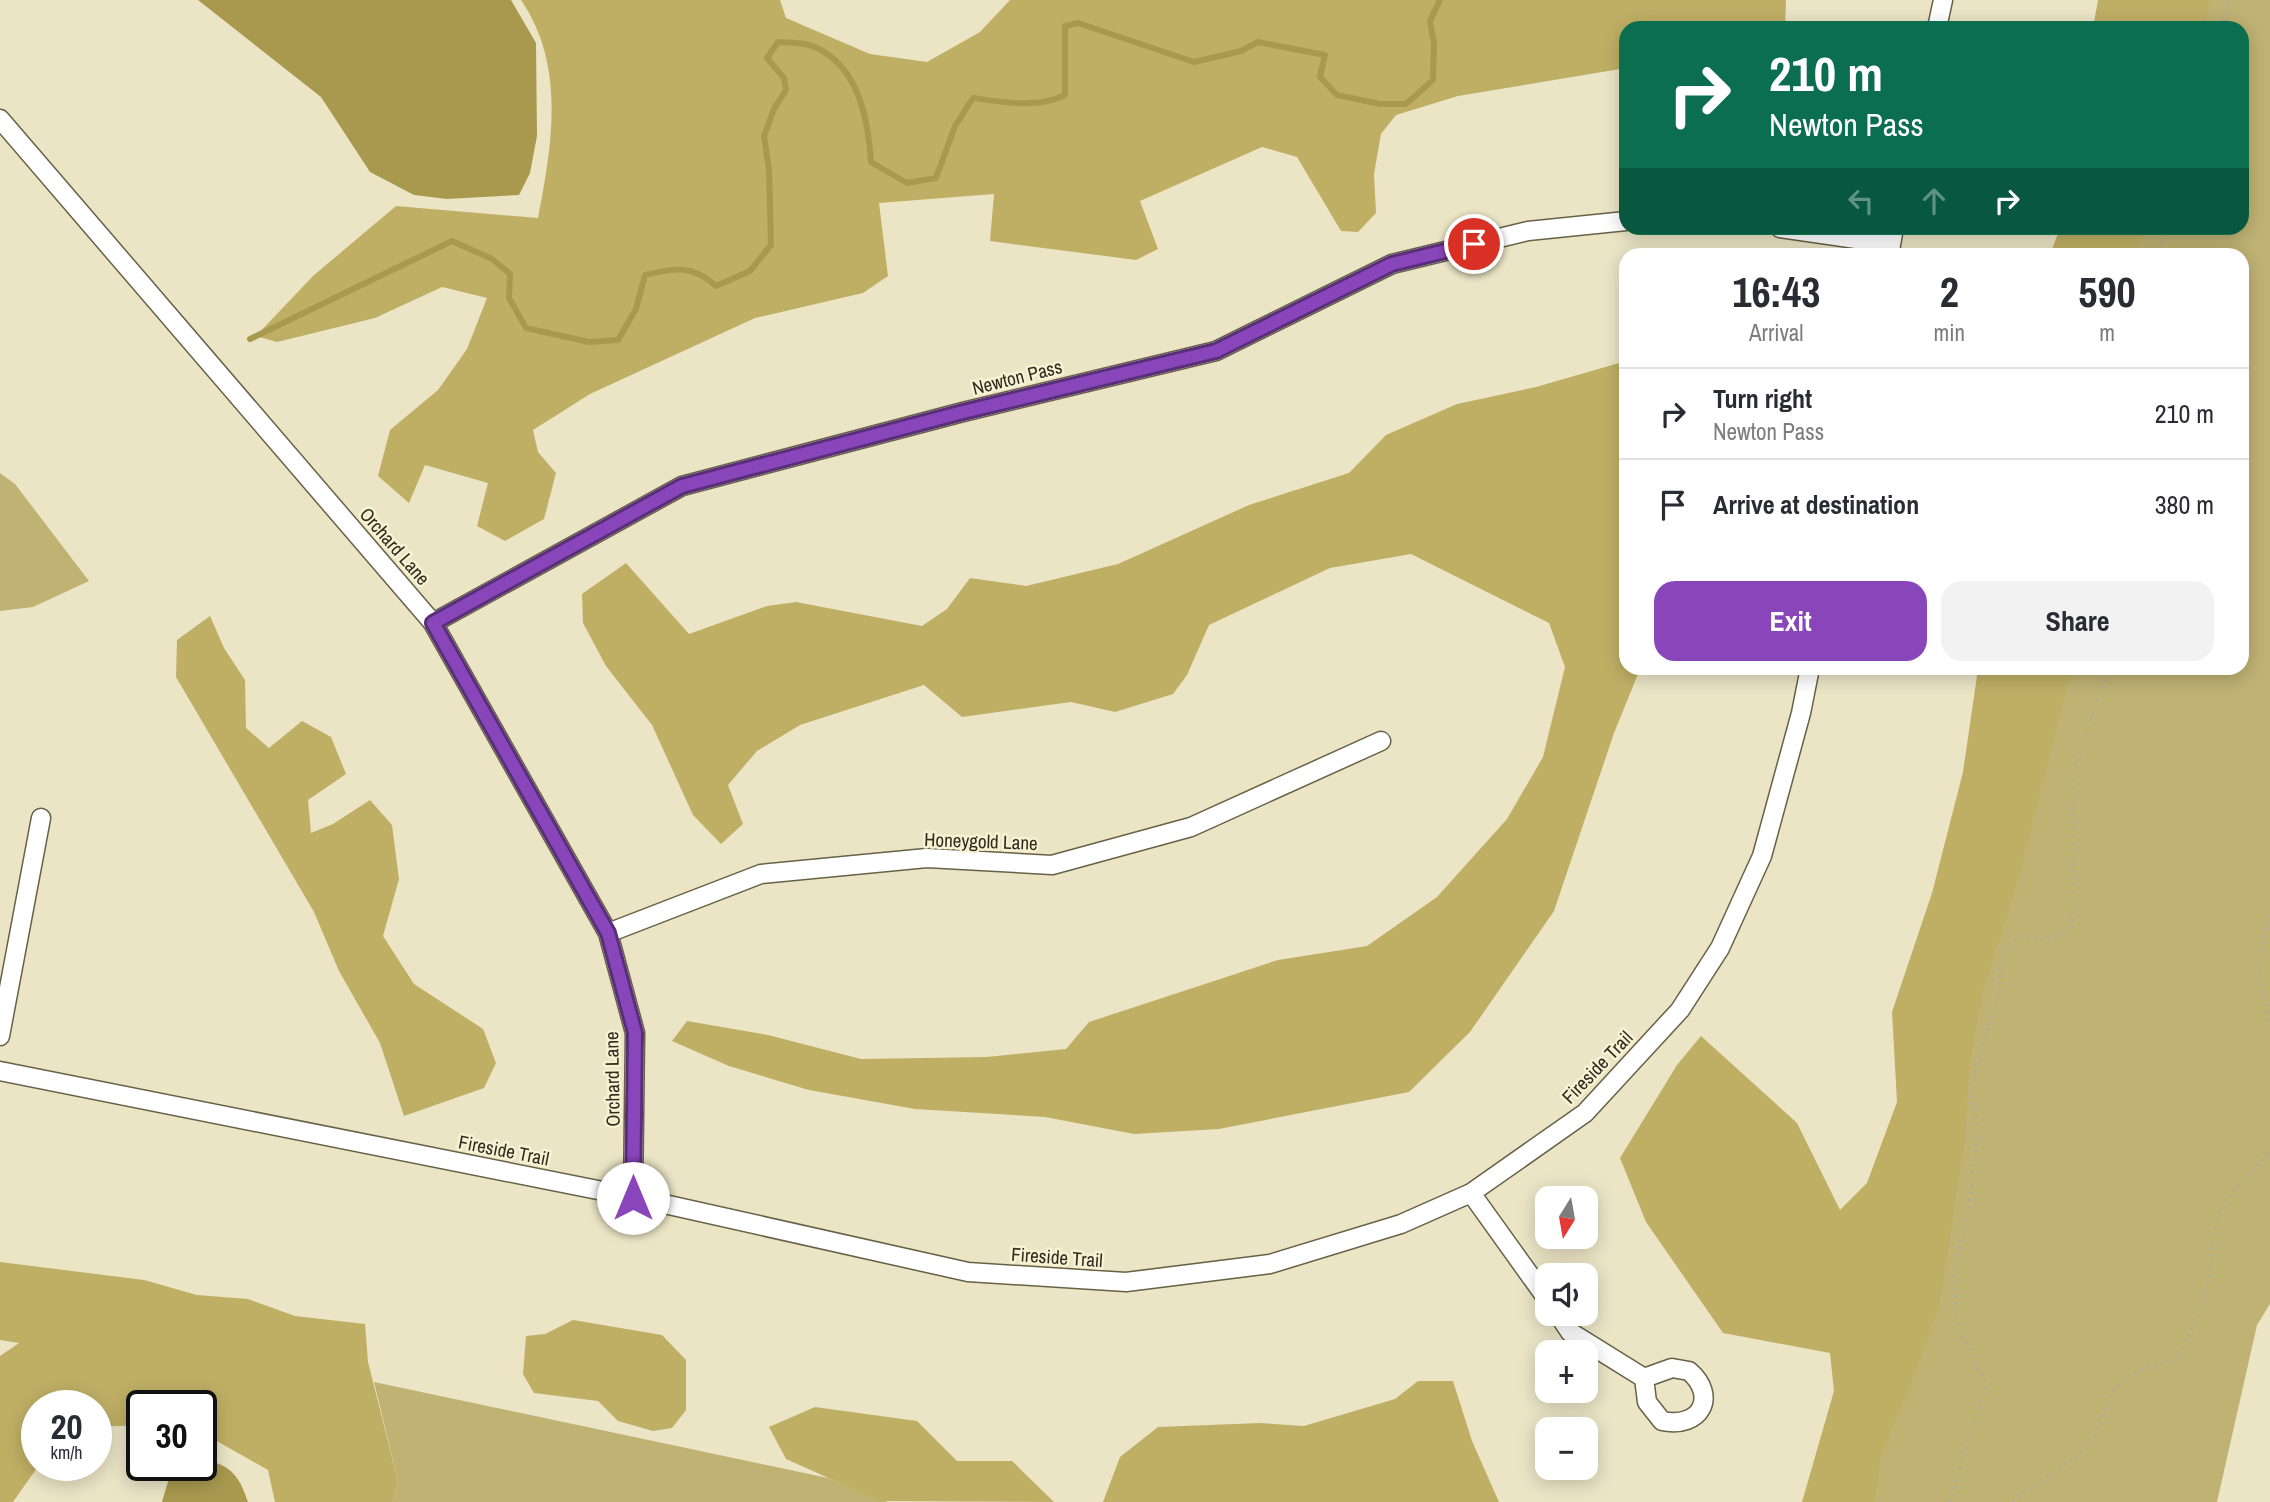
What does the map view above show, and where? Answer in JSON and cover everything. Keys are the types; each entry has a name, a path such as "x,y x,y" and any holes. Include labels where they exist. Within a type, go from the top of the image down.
{"street":[{"path":"1938,21 1943,0"},
{"name":"Orchard Lane","path":"0,119 433,623 608,933 635,1033 633,1198"},
{"name":"Newton Pass","path":"433,623 682,486 963,412 1216,351 1392,264 1528,231 1619,222"},
{"path":"1836,235 1891,242"},
{"name":"Fireside Trail","path":"0,1071 633,1198 968,1272 1126,1282 1270,1264 1401,1224 1471,1193 1585,1114 1680,1010 1714,958 1762,856 1801,713 1809,675"},
{"name":"Honeygold Lane","path":"608,933 761,874 927,859 1052,865 1191,827 1381,741"},
{"path":"0,1036 41,818"},
{"path":"1471,1193 1535,1282"},
{"path":"1566,1326 1570,1332 1644,1378"}],"path":[{"path":"2224,21 2230,0"},
{"path":"1948,1502 1986,1385 1957,1322 1954,1278 1969,1205 1979,1125 1968,1092 1999,996 1999,971 2005,949 2021,936 2047,940 2073,929 2074,775 2096,702 2109,675"},
{"path":"2270,915 2261,940 2259,987 2270,1022"},
{"path":"2013,1502 2032,1485 2067,1465 2100,1432 2110,1398 2136,1370 2176,1360 2200,1312 2209,1278 2214,1230 2227,1199 2270,1152"}],"shaded area":[{"path":"198,0 511,0 536,43 537,136 530,173 519,195 447,199 414,195 370,172 321,97"},
{"path":"521,0 780,0 786,18 870,54 927,62 980,32 1010,0 1786,0 1785,21 1619,21 1619,69 1458,96 1396,115 1381,134 1374,174 1376,213 1358,232 1341,231 1297,157 1262,147 1140,201 1158,249 1136,260 990,241 994,194 879,203 888,276 863,293 755,318 590,394 533,430 538,452 556,473 544,519 505,541 477,526 488,483 425,465 409,503 378,476 390,430 438,390 467,349 487,298 442,287 375,318 277,342 256,336 313,276 396,206 538,218 548,162 552,106 545,52 535,25"},
{"path":"2098,0 2209,0 2206,21 2094,21"},
{"path":"2149,0 2270,0 2270,1304 2257,1325 2217,1502 1854,1502 2007,675 2249,675 2249,248 2097,248 2099,235 2249,235 2249,21 2144,21"},
{"path":"2057,235 2143,235 2138,248 2053,248"},
{"path":"1619,363 1619,675 1638,675 1614,733 1554,911 1470,1032 1409,1092 1219,1129 1134,1134 1045,1117 915,1109 809,1090 729,1066 672,1041 687,1021 768,1035 861,1059 987,1057 1066,1049 1089,1022 1278,960 1367,946 1437,897 1507,819 1543,757 1565,667 1549,623 1411,554 1330,568 1209,625 1187,675 1173,694 1115,712 1071,702 962,717 924,685 800,725 757,751 728,785 743,824 721,844 693,815 652,725 606,666 583,623 582,594 626,563 689,634 767,606 796,602 922,626 947,609 970,578 1026,586 1118,564 1249,505 1349,473 1386,435 1457,404 1536,387"},
{"path":"0,473 15,484 89,581 33,607 0,611"},
{"path":"210,616 224,648 245,680 246,728 269,748 302,721 331,737 346,774 308,800 311,833 333,824 370,800 392,825 399,879 383,936 414,984 483,1029 496,1063 484,1088 404,1116 380,1043 339,971 314,912 176,677 177,640"},
{"path":"1977,675 2069,675 2015,891 1984,987 1970,1061 1965,1139 1940,1302 1917,1369 1880,1458 1875,1502 1802,1502 1834,1391 1830,1353 1723,1333 1646,1222 1620,1158 1677,1065 1701,1036 1797,1123 1840,1210 1867,1183 1897,1102 1892,1012 1932,893 1963,772"},
{"path":"0,1262 144,1280 197,1295 248,1299 295,1316 365,1324 368,1362 398,1481 393,1502 275,1502 268,1470 217,1441 217,1390 126,1390 126,1426 112,1426 112,1390 21,1390 21,1481 28,1481 13,1502 0,1502 0,1356 19,1343 0,1340"},
{"path":"573,1320 662,1335 686,1360 686,1410 672,1428 653,1431 618,1421 598,1401 534,1393 523,1374 526,1336 545,1334"},
{"path":"1418,1381 1453,1381 1472,1441 1499,1502 1103,1502 1120,1457 1158,1427 1260,1423 1304,1426 1395,1399"},
{"path":"374,1382 828,1478 888,1502 393,1502 398,1481"},
{"path":"815,1407 917,1421 957,1461 1012,1461 1054,1502 880,1501 786,1459 769,1427"},
{"path":"217,1463 238,1479 248,1502 162,1502 168,1481 217,1481"}],"waterway":[{"path":"250,339 452,241 492,259 510,274 509,298 526,328 589,342 618,340 636,309 645,275 674,270 691,271 716,286 750,271 771,245 769,170 764,136 774,109 786,90 784,78 767,58 778,42 811,45 842,67 864,112 871,162 907,183 936,178 955,126 973,98 1031,103 1065,95 1065,26 1078,23 1194,62 1241,51 1258,42 1325,55 1320,77 1337,95 1380,104 1406,104 1433,80 1434,44 1430,21 1440,0"}],"route":[{"path":"633,1198 635,1033 608,933 433,623 682,486 963,412 1216,351 1392,264 1474,244"}]}
